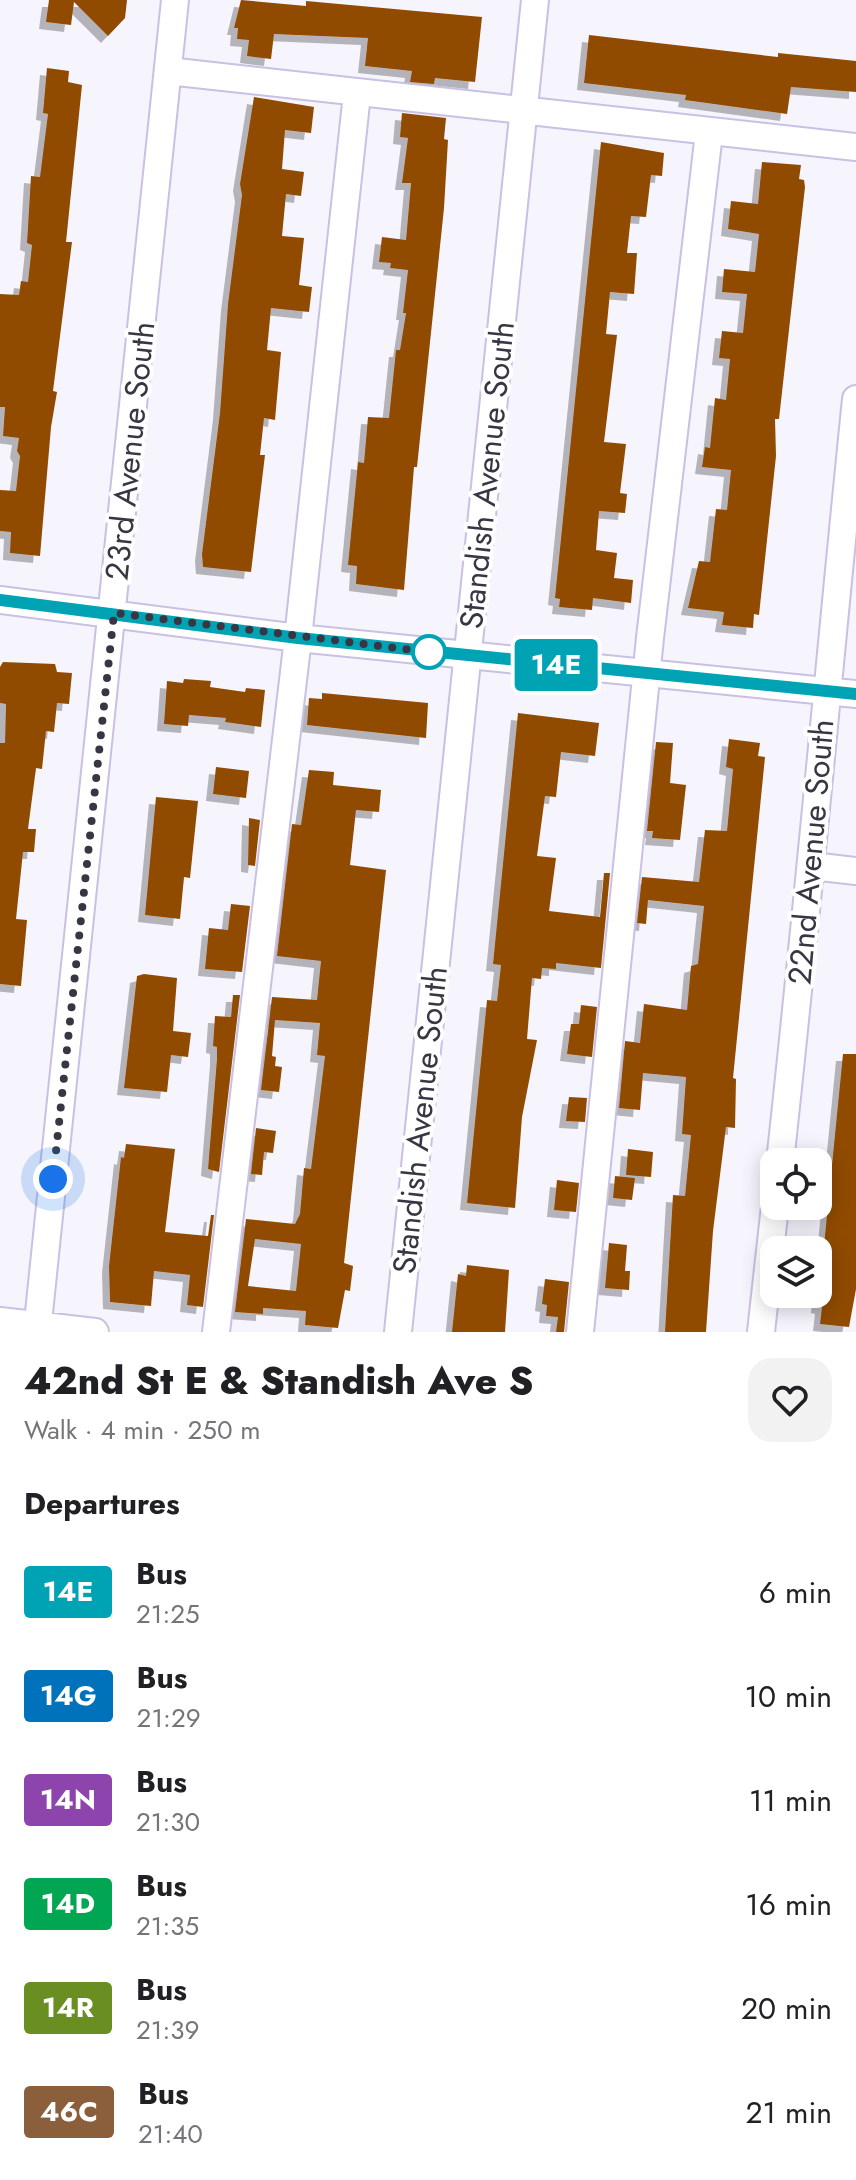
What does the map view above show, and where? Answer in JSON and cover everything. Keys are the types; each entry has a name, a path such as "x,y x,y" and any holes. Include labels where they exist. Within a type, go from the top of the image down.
{"street":[{"name":"23rd Avenue South","path":"37,1329 114,613 175,0"},
{"name":"Standish Avenue South","path":"398,1332 535,0"},
{"path":"168,71 856,147"},
{"path":"216,1332 298,638 357,94"},
{"path":"580,1332 648,674 709,133"},
{"name":"22nd Avenue South","path":"782,1148 812,866 825,691 856,399"},
{"path":"0,600 298,638 856,694"},
{"path":"812,866 856,871"},
{"path":"761,1332 773,1220"},
{"path":"0,1321 37,1329 95,1332"}],"building":[{"path":"49,0 127,0 125,18 108,36 74,2 71,25 46,22"},
{"path":"241,0 306,6 306,1 482,17 475,82 435,78 434,84 410,82 412,71 365,66 368,38 274,34 271,59 247,56 249,40 237,39 238,28 234,28"},
{"path":"589,35 778,57 778,53 856,61 856,92 791,87 787,114 685,100 686,95 584,83"},
{"path":"47,68 69,71 68,82 82,85 66,242 72,242 53,391 57,392 40,556 10,553 11,532 0,531 0,490 16,491 20,456 17,451 19,438 3,436 5,407 0,407 0,294 19,295 21,281 28,282 32,245 27,243 31,176 40,177 48,114 43,113"},
{"path":"254,97 314,107 311,133 285,130 282,169 304,172 301,196 286,194 282,236 304,238 299,285 312,287 309,312 271,308 267,350 281,352 275,420 264,418 260,455 265,455 251,572 203,567 202,554 220,413 228,304 242,195 240,184"},
{"path":"402,113 446,118 444,139 448,140 444,208 417,467 414,467 404,590 356,584 357,566 348,565 358,462 364,463 368,417 389,418 396,350 400,350 406,313 403,313 408,270 390,268 391,263 379,262 382,237 406,240 411,183 402,183 408,138 400,137"},
{"path":"601,142 664,153 662,176 651,175 646,217 631,216 627,253 637,253 634,294 610,292 606,334 617,335 604,442 626,444 620,493 627,494 625,513 599,511 596,550 617,553 614,578 633,580 631,603 593,598 592,610 559,607 560,599 555,598"},
{"path":"762,162 801,165 799,179 804,180 805,187 779,419 775,419 776,456 759,615 754,614 753,628 722,625 724,612 688,608 699,561 710,562 716,509 727,510 731,470 702,467 705,447 710,448 715,398 726,400 730,359 719,358 722,331 743,333 747,294 722,292 724,269 755,272 759,234 728,229 731,201 758,204"},
{"path":"3,662 55,664 57,672 72,673 69,704 57,703 54,732 46,731 42,769 36,768 28,829 36,829 34,852 23,852 16,919 27,920 21,986 0,984 0,743 5,743 6,704 0,703 0,667"},
{"path":"184,679 211,681 210,687 245,692 246,688 265,690 261,727 225,722 226,718 189,715 188,726 164,724 167,681 183,683"},
{"path":"322,693 428,703 426,738 307,725 309,698 322,699"},
{"path":"518,713 599,723 595,756 561,752 556,797 545,796 537,856 556,858 549,911 600,917 604,873 610,873 601,968 556,963 556,969 542,968 541,979 532,978 527,1039 537,1040 522,1117 515,1208 467,1203 487,1000 497,1001 501,965 493,964"},
{"path":"729,739 760,743 758,756 765,757 733,1078 736,1079 735,1128 726,1127 713,1231 706,1332 665,1332 673,1195 685,1196 691,1135 682,1134 686,1077 643,1073 640,1110 619,1108 625,1041 640,1043 644,1004 687,1010 691,966 698,964 704,906 648,900 646,924 637,923 642,877 699,882 705,830 727,831 733,769 726,767"},
{"path":"656,742 673,743 670,783 686,785 680,840 652,838 653,831 647,831"},
{"path":"216,767 249,771 246,798 213,794"},
{"path":"309,770 334,772 333,785 381,790 379,812 356,810 350,865 386,870 344,1263 353,1266 350,1291 345,1290 338,1328 305,1325 306,1311 263,1308 263,1314 235,1312 246,1219 295,1224 300,1214 304,1168 311,1169 325,1056 317,1055 320,1023 275,1020 272,1056 276,1057 275,1066 282,1067 279,1092 261,1090 272,997 317,1000 321,961 277,956 292,824 301,825","holes":["255,1239 301,1244 296,1291 248,1286"]},
{"path":"156,797 198,801 190,878 184,877 180,919 145,915"},
{"path":"249,818 260,820 255,866 248,865"},
{"path":"231,904 250,906 242,972 205,969 209,928 228,930"},
{"path":"137,976 177,978 173,1031 191,1033 188,1057 171,1055 167,1092 124,1088"},
{"path":"233,995 240,995 219,1172 208,1169 217,1059 217,1047 213,1046 215,1016 231,1017"},
{"path":"581,1005 597,1007 592,1057 567,1054 571,1024 579,1024"},
{"path":"843,1054 856,1054 856,1289 849,1327 820,1324 822,1308 832,1308 832,1236 825,1236 827,1220 832,1220 832,1165"},
{"path":"569,1097 587,1098 585,1122 566,1121"},
{"path":"256,1128 276,1131 273,1153 264,1152 262,1175 251,1174"},
{"path":"126,1144 175,1149 165,1232 208,1236 211,1215 214,1215 203,1307 187,1305 190,1275 154,1271 151,1306 110,1302 109,1266 121,1157 124,1158"},
{"path":"628,1149 653,1152 651,1177 626,1175"},
{"path":"615,1176 635,1178 632,1200 613,1198"},
{"path":"557,1180 579,1183 576,1212 554,1210"},
{"path":"609,1243 627,1245 625,1271 630,1271 629,1290 605,1288"},
{"path":"467,1265 509,1270 505,1332 452,1332 458,1274 466,1276"},
{"path":"545,1279 569,1282 564,1332 556,1332 558,1317 546,1316 547,1305 542,1304"}],"bus line":[{"name":"14E","path":"0,600 298,638 856,694"}],"route":[{"path":"53,1179 114,613 429,652"}]}
